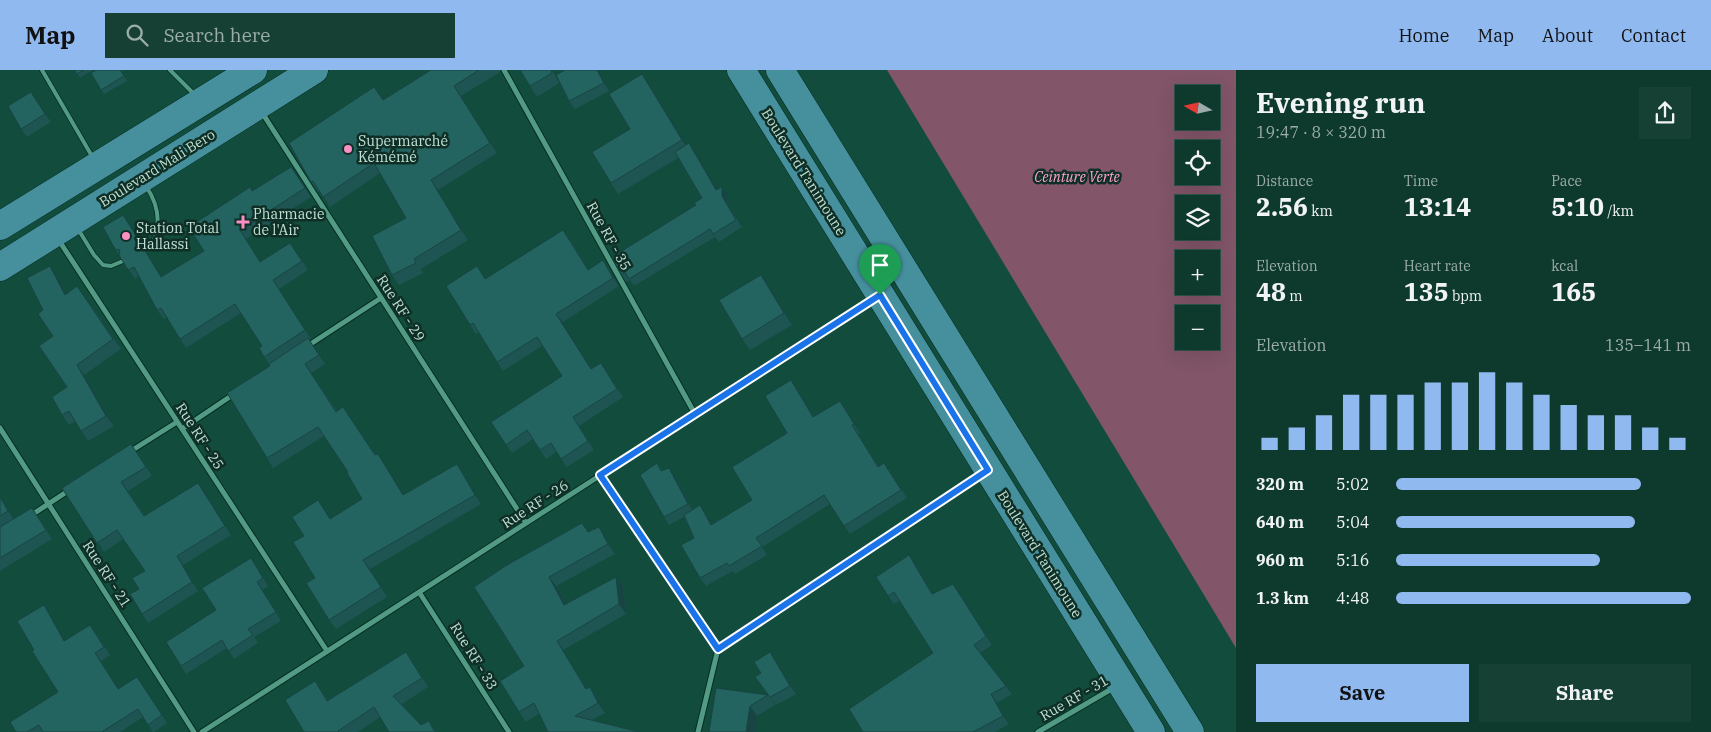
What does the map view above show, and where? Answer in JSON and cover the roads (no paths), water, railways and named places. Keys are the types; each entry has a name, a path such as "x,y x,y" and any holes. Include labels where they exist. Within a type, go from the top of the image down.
{"main road":[{"path":"0,226 253,70"},
{"name":"Boulevard Mali Bero","path":"0,266 314,70"},
{"name":"Boulevard Tanimoune","path":"741,70 1152,732"},
{"path":"780,70 1190,732"},
{"path":"174,120 191,146"},
{"path":"845,238 874,221"}],"street":[{"name":"Rue RF - 35","path":"504,70 695,414"},
{"name":"Rue RF - 29","path":"257,106 526,523"},
{"name":"Rue RF - 25","path":"64,227 177,422 327,651"},
{"name":"Rue RF - 26","path":"202,732 880,295"},
{"path":"298,353 381,298"},
{"path":"182,429 240,391"},
{"path":"129,452 177,422"},
{"name":"Rue RF - 21","path":"0,428 194,732"},
{"path":"698,732 718,649 988,470"},
{"path":"600,475 718,649"},
{"path":"24,519 80,483"},
{"name":"Rue RF - 33","path":"420,592 509,732"},
{"name":"Rue RF - 31","path":"1038,732 1121,683"}],"lane":[{"path":"42,70 98,166"},
{"path":"170,70 202,102"},
{"path":"142,178 154,199 158,216 155,238 145,249"},
{"path":"64,227 103,265 111,266 123,261"}],"place":[{"name":"Supermarché Kémémé","path":"348,149"},
{"name":"Pharmacie de l'Air","path":"243,222"},
{"name":"Station Total Hallassi","path":"126,236"}],"park label":[{"name":"Ceinture Verte","path":"1077,177"}]}
